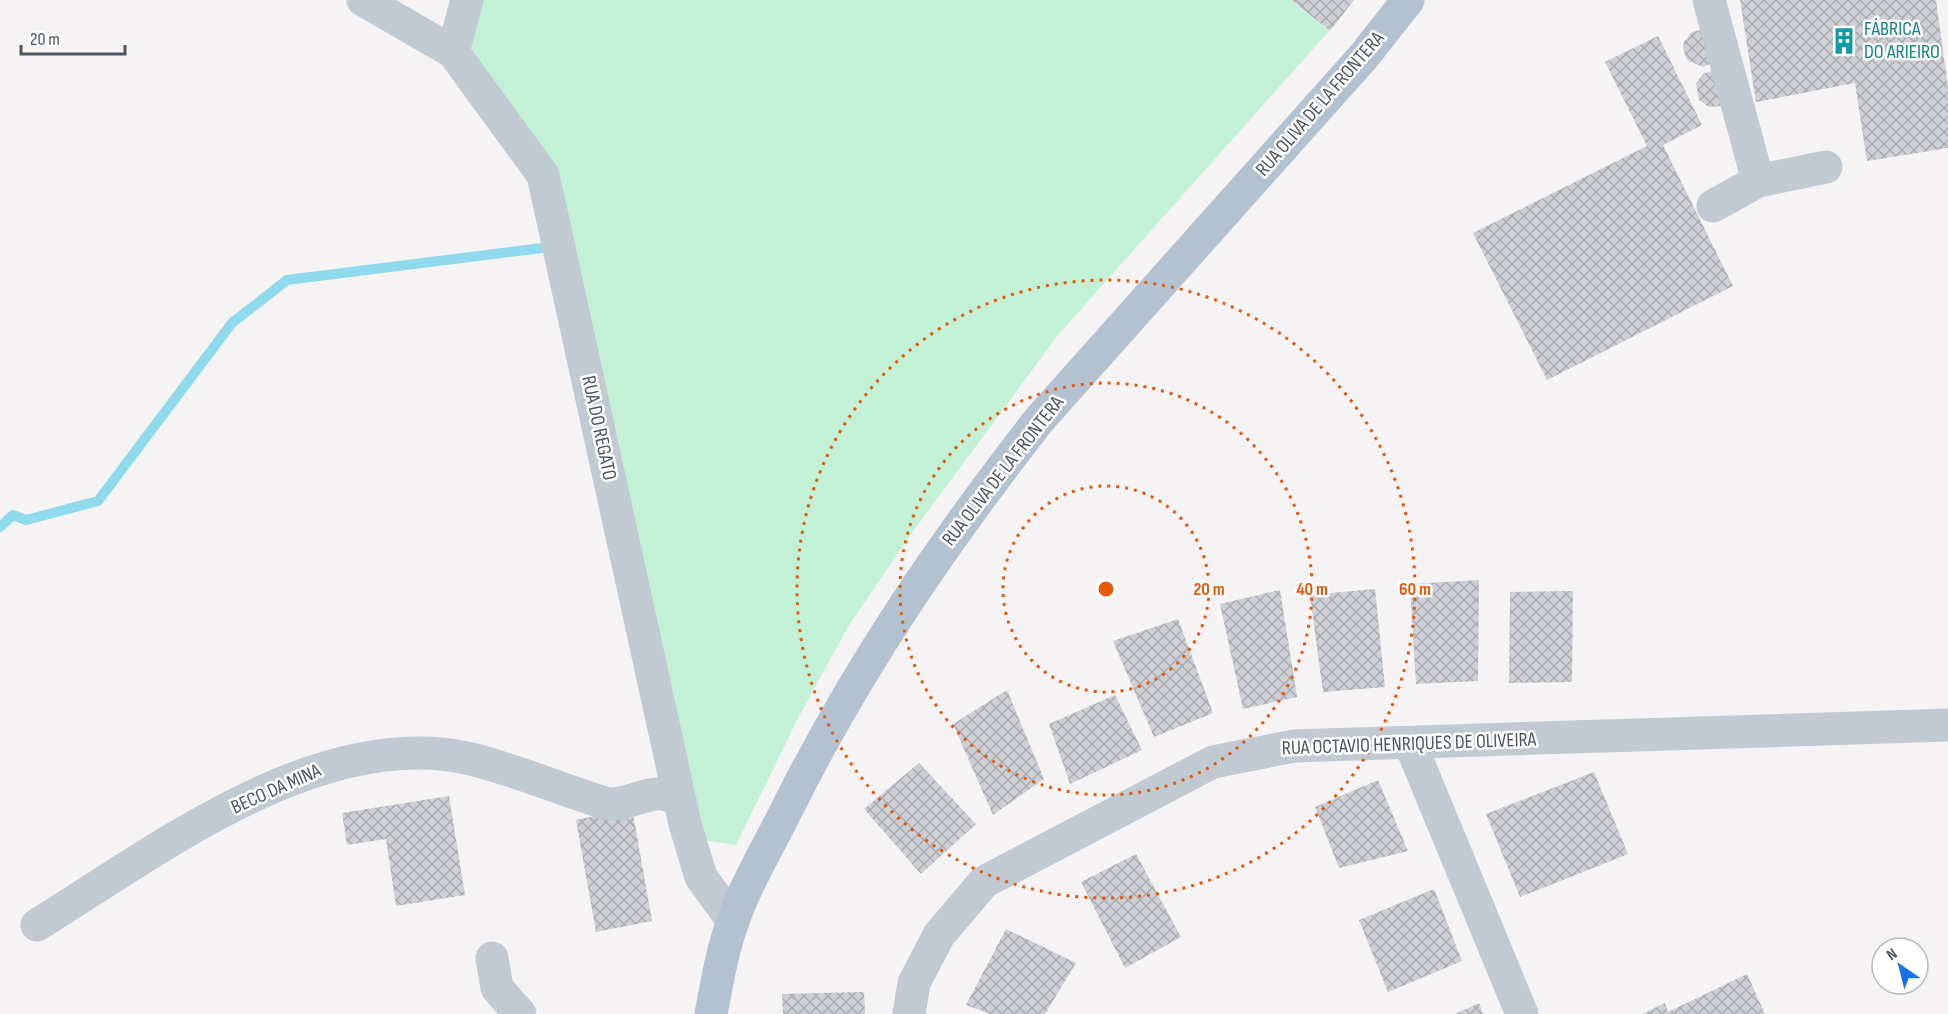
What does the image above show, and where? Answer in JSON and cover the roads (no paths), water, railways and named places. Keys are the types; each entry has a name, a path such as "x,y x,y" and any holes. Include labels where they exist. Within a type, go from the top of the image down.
{"main road":[{"name":"RUA OLIVA DE LA FRONTERA","path":"711,1014 718,975 733,921 805,774 895,617 948,539 1039,420 1364,56 1408,0"}],"street":[{"name":"RUA DO REGATO","path":"363,0 453,52 543,175 680,800 701,877 733,921"},
{"path":"453,52 467,0"},
{"path":"1709,0 1758,181"},
{"path":"1713,206 1758,181 1826,167"},
{"name":"RUA OCTAVIO HENRIQUES DE OLIVEIRA","path":"909,1014 914,983 939,935 984,882 1213,762 1294,746 1948,725"},
{"path":"1410,743 1522,1014"},
{"name":"BECO DA MINA","path":"37,925 206,822 274,785 336,763 407,753 465,758 609,804 662,794 680,800"},
{"path":"492,958 497,988 520,1014"}],"waterway":[{"path":"0,527 13,515 26,520 98,501 232,323 287,280 542,248"}],"place":[{"name":"FÁBRICA DO ARIEIRO","path":"1844,41"}]}
